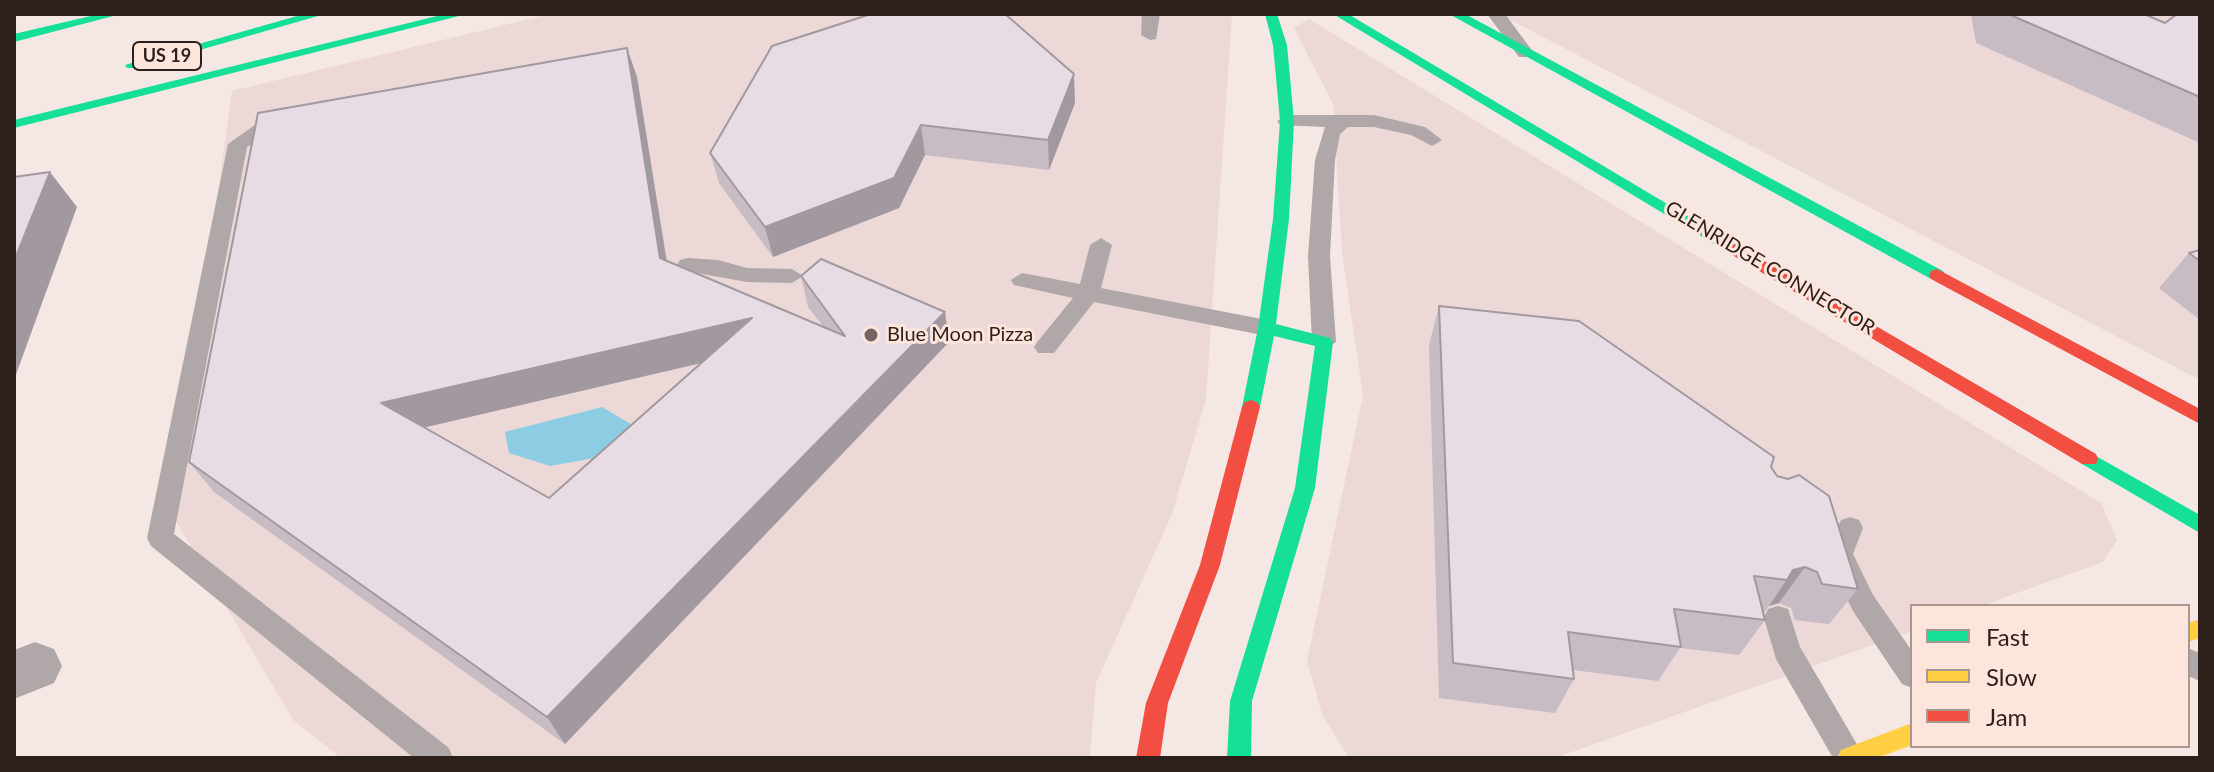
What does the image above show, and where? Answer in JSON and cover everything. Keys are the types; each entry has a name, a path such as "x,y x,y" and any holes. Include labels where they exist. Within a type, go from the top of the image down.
{"main road":[{"path":"14,38 115,14"},
{"name":"US 19","path":"116,69 319,14"},
{"path":"14,124 461,14"},
{"path":"1148,758 1157,703 1210,565 1231,489 1267,328 1281,219 1287,121 1280,45 1271,14"},
{"name":"GLENRIDGE CONNECTOR","path":"1339,14 2200,525"},
{"path":"1455,14 2200,417"},
{"path":"1239,758 1241,701 1305,488 1324,342 1267,328"},
{"path":"1850,758 1910,735"}],"lane":[{"path":"1150,35 1151,14"},
{"path":"1496,14 1525,53"},
{"path":"297,120 266,126 238,144 160,538 438,758"},
{"path":"1287,121 1374,121 1396,125 1432,140"},
{"path":"1324,342 1319,256 1325,202 1325,160 1331,132 1341,123"},
{"path":"1046,347 1088,294 1101,245"},
{"path":"688,265 718,267 747,275 792,276"},
{"path":"1022,280 1267,328"},
{"path":"1850,528 1839,554 1863,603 1910,672"},
{"path":"1778,618 1786,650 1850,758"}],"shaded area":[{"path":"550,14 1232,14 1206,399 1172,514 1096,683 1090,758 341,758 293,720 173,516 232,91"},
{"path":"1499,14 2200,14 2200,380"},
{"path":"1309,19 2101,503 2117,540 2103,562 1987,604 1910,604 1910,632 1555,758 1349,758 1322,714 1307,661 1363,395 1342,253 1333,104 1294,28"}],"water":[{"path":"602,407 639,429 594,458 550,466 509,453 505,432"}],"building":[{"path":"871,14 1005,14 1074,74 1048,140 921,125 894,178 765,227 710,153 772,46"},
{"path":"2008,14 2144,14 2165,23 2177,14 2200,14 2200,97"},
{"path":"627,48 660,258 845,336 801,276 821,259 945,312 547,717 189,462 258,113","holes":["752,318 549,498 381,403"]},
{"path":"50,172 14,261 14,177"},
{"path":"2200,250 2200,261 2189,253"},
{"path":"1439,306 1579,321 1774,457 1771,467 1777,476 1788,479 1799,475 1829,496 1858,589 1822,584 1817,572 1805,567 1793,570 1787,580 1754,576 1765,620 1674,609 1681,647 1568,632 1574,679 1453,663"}],"traffic: fast":[{"path":"14,38 115,14"},
{"path":"132,65 319,14"},
{"path":"14,124 461,14"},
{"path":"1251,407 1267,328 1281,219 1287,121 1280,45 1271,14"},
{"path":"1339,14 1735,249"},
{"path":"1455,14 1937,275"},
{"path":"1239,758 1241,701 1305,488 1324,342 1267,328"},
{"path":"2089,459 2200,525"}],"traffic: slow":[{"path":"2190,632 2200,628"},
{"path":"1849,758 1910,735"}],"traffic: jam":[{"path":"1735,249 2089,459"},
{"path":"1937,275 2200,417"},
{"path":"1148,758 1157,703 1210,565 1251,407"}],"place":[{"name":"Blue Moon Pizza","path":"871,335"}]}
